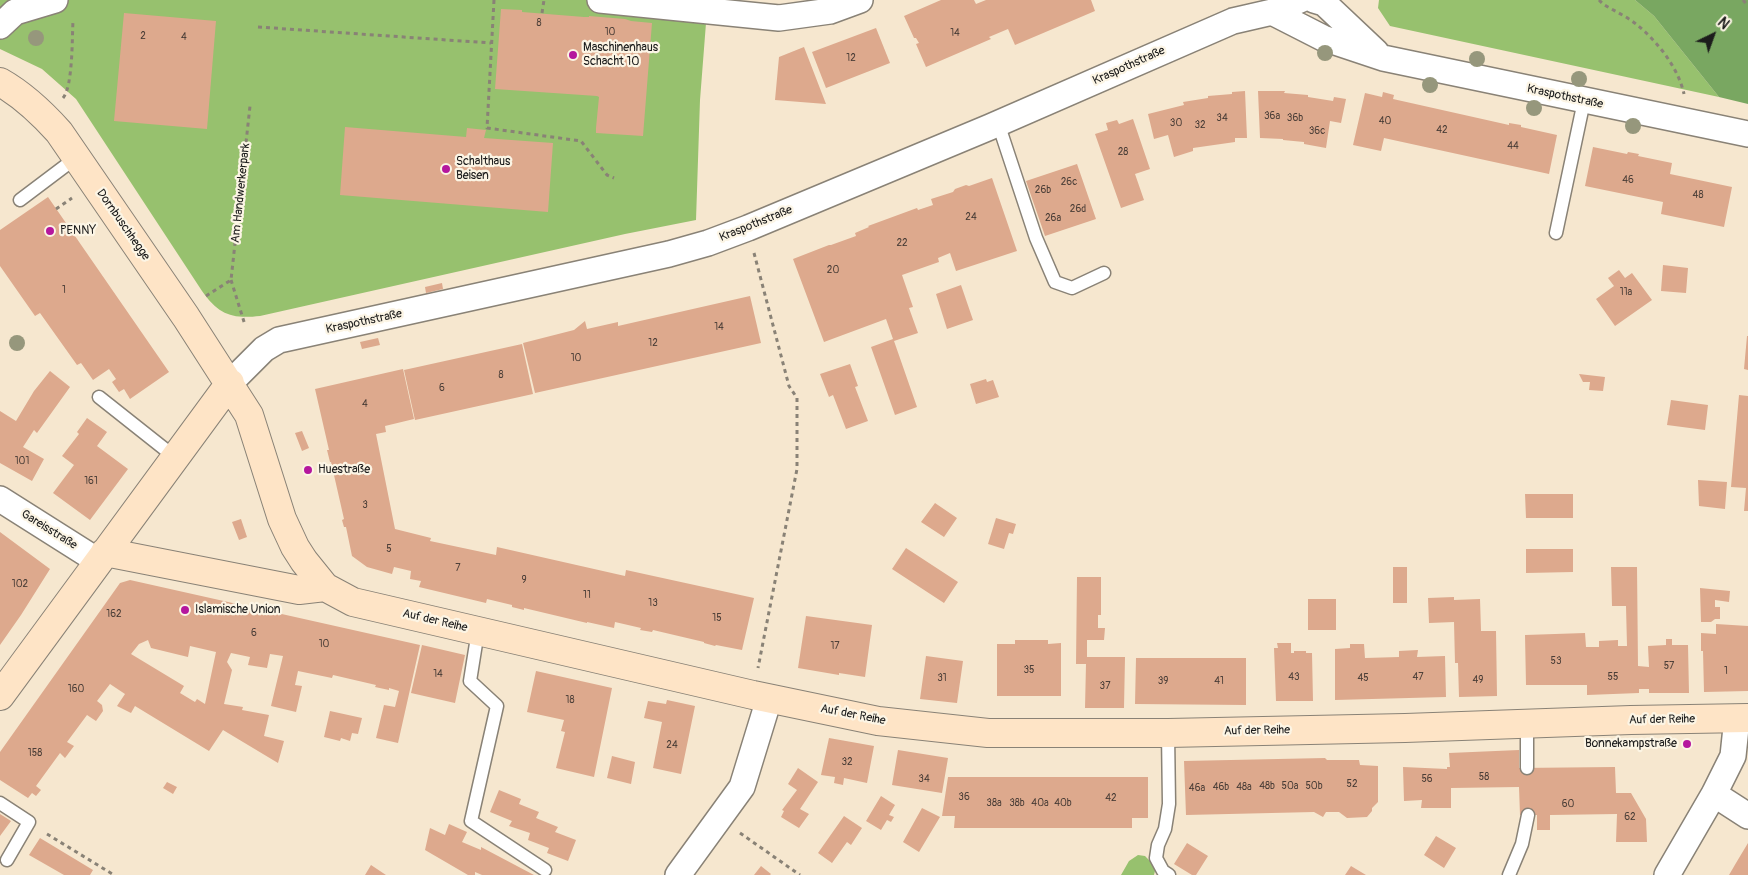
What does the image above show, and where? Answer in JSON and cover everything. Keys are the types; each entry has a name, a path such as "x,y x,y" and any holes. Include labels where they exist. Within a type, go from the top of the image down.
{"main road":[{"name":"Dornbuschhegge","path":"0,82 14,90 44,115 77,157 230,383"},
{"path":"0,696 230,383"},
{"name":"Auf der Reihe","path":"230,383 249,415 282,519 295,547 325,587 353,602 761,697 878,721 988,733 1168,733 1742,718"},
{"path":"102,556 298,590 325,587"}],"street":[{"path":"0,26 15,12 55,0"},
{"path":"600,0 779,18 830,11 860,0"},
{"name":"Kraspothstraße","path":"230,383 264,349 279,340 668,254 748,228 1234,21 1272,12 1300,0"},
{"path":"1314,0 1324,3 1383,58"},
{"name":"Kraspothstraße","path":"1272,12 1323,38 1383,58 1748,134"},
{"name":"Gareisstraße","path":"0,499 102,556"},
{"path":"678,875 742,787 761,697"},
{"path":"1667,875 1714,794 1733,756 1742,718"},
{"path":"1714,794 1748,816"}],"lane":[{"path":"1556,233 1584,101"},
{"path":"998,123 1036,238 1055,282 1072,288 1104,273"},
{"path":"20,200 77,157"},
{"path":"99,397 176,458"},
{"path":"478,631 470,681 497,706 470,821 545,870"},
{"path":"1527,724 1527,768"},
{"path":"1168,733 1170,804 1156,858 1163,871 1169,875"},
{"path":"0,803 29,822 7,860"},
{"path":"1509,875 1522,844 1528,815"}],"path":[{"path":"494,0 487,128 580,141 607,175 614,178"},
{"path":"542,14 544,0"},
{"path":"1599,0 1635,23 1651,37 1670,62 1681,82 1689,121"},
{"path":"1743,0 1748,6"},
{"path":"44,115 65,95 69,83 73,19"},
{"path":"258,27 491,43"},
{"name":"Am Handwerkerpark","path":"245,325 231,280 250,106"},
{"path":"748,228 789,386 797,398 797,469 761,697"},
{"path":"201,299 231,280"},
{"path":"719,819 800,875"},
{"path":"29,822 114,875"}],"green space":[{"path":"0,0 621,0 620,15 706,23 700,100 696,220 625,234 260,316 242,317 227,314 214,305 202,291 76,99 42,69 0,49"},
{"path":"1379,0 1635,0 1654,16 1719,97 1390,26 1378,8"},
{"path":"1635,0 1748,0 1748,104 1719,97 1654,16"},
{"path":"1138,855 1145,856 1156,867 1154,875 1121,875 1129,861"}],"building":[{"path":"941,0 974,0 976,4 986,0 1091,0 1095,11 1015,45 1008,29 989,37 991,39 926,67 916,44 919,43 914,38 904,16"},
{"name":"Maschinenhaus Schacht 10","path":"501,9 652,23 643,136 596,133 599,97 597,96 495,89"},
{"path":"124,13 216,21 207,129 114,121"},
{"path":"876,28 890,63 826,88 812,52"},
{"path":"804,47 826,104 775,100 779,57"},
{"path":"1245,91 1247,138 1235,138 1235,142 1193,148 1193,151 1174,157 1168,135 1154,139 1148,114 1184,105 1183,102 1208,98 1208,96"},
{"path":"1258,91 1285,91 1284,93 1308,95 1308,97 1333,101 1334,97 1346,99 1341,123 1330,121 1326,148 1304,144 1304,142 1260,138"},
{"path":"1383,92 1394,95 1393,99 1509,125 1509,123 1521,125 1521,127 1557,135 1549,174 1384,138 1381,151 1353,145 1365,93 1382,97"},
{"path":"1133,119 1150,169 1135,174 1144,200 1121,208 1095,134 1108,130 1106,123 1117,120 1119,124"},
{"name":"Schalthaus Beisen","path":"345,127 466,137 467,128 486,130 484,138 553,143 548,212 340,195"},
{"path":"1593,147 1627,154 1628,152 1639,154 1638,156 1672,163 1670,174 1732,187 1724,227 1661,214 1663,202 1585,186"},
{"path":"1077,164 1096,219 1045,236 1026,181"},
{"path":"992,178 1017,251 956,271 950,253 938,258 939,262 902,275 913,307 909,308 918,333 894,341 917,407 895,415 871,347 893,339 886,319 824,342 793,259 856,236 855,233 868,226 917,208 918,210 933,205 931,199 953,192 955,189"},
{"path":"48,197 169,372 130,399 124,389 119,392 112,382 116,379 109,369 93,380 81,363 77,365 40,313 35,316 0,266 0,230"},
{"path":"1663,265 1688,268 1686,293 1661,291"},
{"path":"1619,270 1625,278 1632,273 1652,300 1615,326 1596,299 1614,286 1608,278"},
{"path":"442,283 443,289 426,293 425,287"},
{"path":"961,285 973,320 947,329 936,294"},
{"path":"750,296 761,343 535,393 523,343 574,330 585,321 587,329 618,322 618,326"},
{"path":"1748,336 1748,370 1744,369"},
{"path":"378,338 380,345 362,349 360,342"},
{"path":"522,344 533,394 415,420 404,370"},
{"path":"850,364 858,386 855,387 868,421 846,429 833,395 829,397 820,374"},
{"path":"403,369 414,419 385,426 386,432 376,434 395,529 431,538 430,541 496,555 497,547 625,576 626,570 754,598 742,650 715,646 653,630 652,632 640,630 641,628 615,622 614,628 587,623 524,608 524,610 487,599 486,603 419,587 421,581 410,579 411,571 394,567 392,574 367,567 352,556 346,527 344,527 342,520 344,519 327,450 329,450 315,389"},
{"path":"50,371 70,387 37,433 34,430 23,447 44,459 32,481 0,463 0,411 16,421 34,391"},
{"path":"1579,374 1605,377 1603,391 1589,390 1590,382 1583,382"},
{"path":"986,379 987,382 993,380 999,397 976,404 970,384"},
{"path":"1739,395 1748,396 1748,511 1744,511 1746,488 1731,487"},
{"path":"1671,400 1708,405 1705,430 1667,425"},
{"path":"87,418 107,432 97,446 128,469 90,520 53,493 74,465 62,456 79,434 77,432"},
{"path":"302,431 309,448 302,451 295,433"},
{"path":"1698,480 1727,482 1725,509 1699,506"},
{"path":"1525,494 1573,494 1573,518 1526,518"},
{"path":"935,503 957,518 944,537 921,522"},
{"path":"996,518 1016,524 1013,534 1009,533 1004,549 988,544"},
{"path":"241,519 247,537 239,540 232,522"},
{"path":"0,532 50,569 0,645"},
{"path":"906,548 958,582 944,603 892,569"},
{"path":"1526,549 1573,549 1573,572 1526,573"},
{"path":"1393,567 1407,567 1407,603 1393,603"},
{"path":"1611,567 1637,567 1638,666 1649,667 1648,646 1666,645 1666,639 1672,639 1672,645 1688,645 1689,693 1649,693 1649,689 1639,689 1639,693 1587,695 1587,685 1526,685 1525,635 1585,633 1586,647 1599,647 1599,641 1618,640 1618,646 1627,646 1626,606 1612,606"},
{"path":"1077,577 1101,577 1101,615 1098,615 1098,628 1105,628 1104,640 1087,640 1087,657 1125,657 1124,708 1085,708 1086,664 1076,664"},
{"path":"130,580 420,645 398,743 376,738 384,705 395,707 399,691 375,687 376,685 333,675 332,678 298,671 295,685 302,686 296,712 271,706 283,656 270,654 267,668 248,665 250,657 231,653 227,662 232,670 224,704 243,707 242,710 269,715 264,736 284,741 278,763 223,730 209,751 135,706 131,713 117,706 125,694 110,684 97,701 102,705 103,711 96,721 87,715 67,742 74,746 65,758 60,753 36,786 41,790 36,796 32,793 28,798 0,780 0,752 120,583","holes":["148,640 151,648 188,657 190,646 216,652 205,704 197,699 195,702 180,693 184,686 131,654 139,644"]},
{"path":"1700,588 1730,591 1729,602 1715,600 1715,607 1720,607 1720,619 1715,619 1711,622 1701,622"},
{"path":"1454,597 1454,600 1480,599 1481,631 1496,631 1497,696 1459,697 1458,663 1455,663 1454,622 1429,623 1428,598"},
{"path":"1308,599 1336,599 1336,630 1308,630"},
{"path":"806,616 872,625 865,677 798,668"},
{"path":"1716,624 1748,626 1748,691 1704,692 1701,633 1716,634"},
{"path":"1015,640 1048,640 1048,644 1061,643 1061,696 997,696 997,644 1015,644"},
{"path":"1277,643 1291,643 1291,653 1294,653 1294,651 1306,651 1306,653 1312,653 1313,701 1276,701 1274,648 1278,648"},
{"path":"1350,644 1364,644 1365,658 1399,657 1399,651 1418,650 1417,657 1445,656 1446,697 1335,700 1335,649 1350,648"},
{"path":"422,645 465,655 455,703 411,693"},
{"path":"926,656 963,661 957,703 920,699"},
{"path":"1136,658 1246,658 1246,705 1135,704"},
{"path":"536,671 612,688 594,777 556,768 565,732 561,731 564,720 527,712"},
{"path":"667,700 695,706 681,774 653,768 662,722 644,718 648,701 666,704"},
{"path":"330,711 362,718 358,734 352,733 350,741 341,738 340,741 324,737"},
{"path":"829,738 874,746 867,783 844,778 843,785 834,783 835,777 821,775"},
{"path":"898,750 948,758 942,793 892,785"},
{"path":"1519,750 1519,768 1615,767 1616,793 1631,793 1646,819 1647,842 1616,842 1617,814 1550,815 1550,830 1537,830 1537,815 1520,815 1519,787 1451,788 1451,808 1421,808 1422,800 1404,801 1403,767 1447,769 1447,767 1450,767 1449,753"},
{"path":"612,756 635,762 631,784 607,778"},
{"path":"1325,758 1327,760 1359,760 1360,765 1378,766 1378,802 1367,817 1347,818 1339,812 1326,812 1323,817 1314,812 1186,815 1184,761"},
{"path":"798,768 818,782 800,809 809,814 799,828 781,817 784,811 782,810 797,790 788,784"},
{"path":"948,777 1148,777 1148,818 1132,818 1132,828 954,828 955,816 942,816"},
{"path":"167,782 177,787 173,794 163,788"},
{"path":"499,790 521,799 519,804 539,812 536,818 558,827 555,832 576,840 568,861 547,853 549,848 528,840 530,833 509,826 512,821 490,812"},
{"path":"881,796 895,805 889,815 894,817 891,822 887,820 881,830 866,821"},
{"path":"922,808 940,817 919,852 903,842"},
{"path":"0,814 11,821 0,836"},
{"path":"844,816 862,828 851,845 847,842 832,863 818,853"},
{"path":"449,824 467,832 462,842 481,850 481,847 534,875 482,875 475,872 475,875 468,875 425,850 430,828 445,835"},
{"path":"1436,836 1456,848 1444,868 1424,855"},
{"path":"40,838 93,870 90,875 64,875 29,855"},
{"path":"1187,843 1208,856 1196,875 1192,875 1174,864"},
{"path":"1748,843 1748,875 1729,875 1736,863"},
{"path":"371,865 386,875 365,875"},
{"path":"761,866 771,874 754,875"},
{"path":"1351,866 1366,875 1345,875"}],"place":[{"name":"Maschinenhaus Schacht 10","path":"573,55"},
{"name":"Schalthaus Beisen","path":"446,169"},
{"name":"PENNY","path":"50,231"},
{"name":"Huestraße","path":"308,470"},
{"name":"Islamische Union","path":"185,610"},
{"name":"Bonnekampstraße","path":"1687,744"}]}
